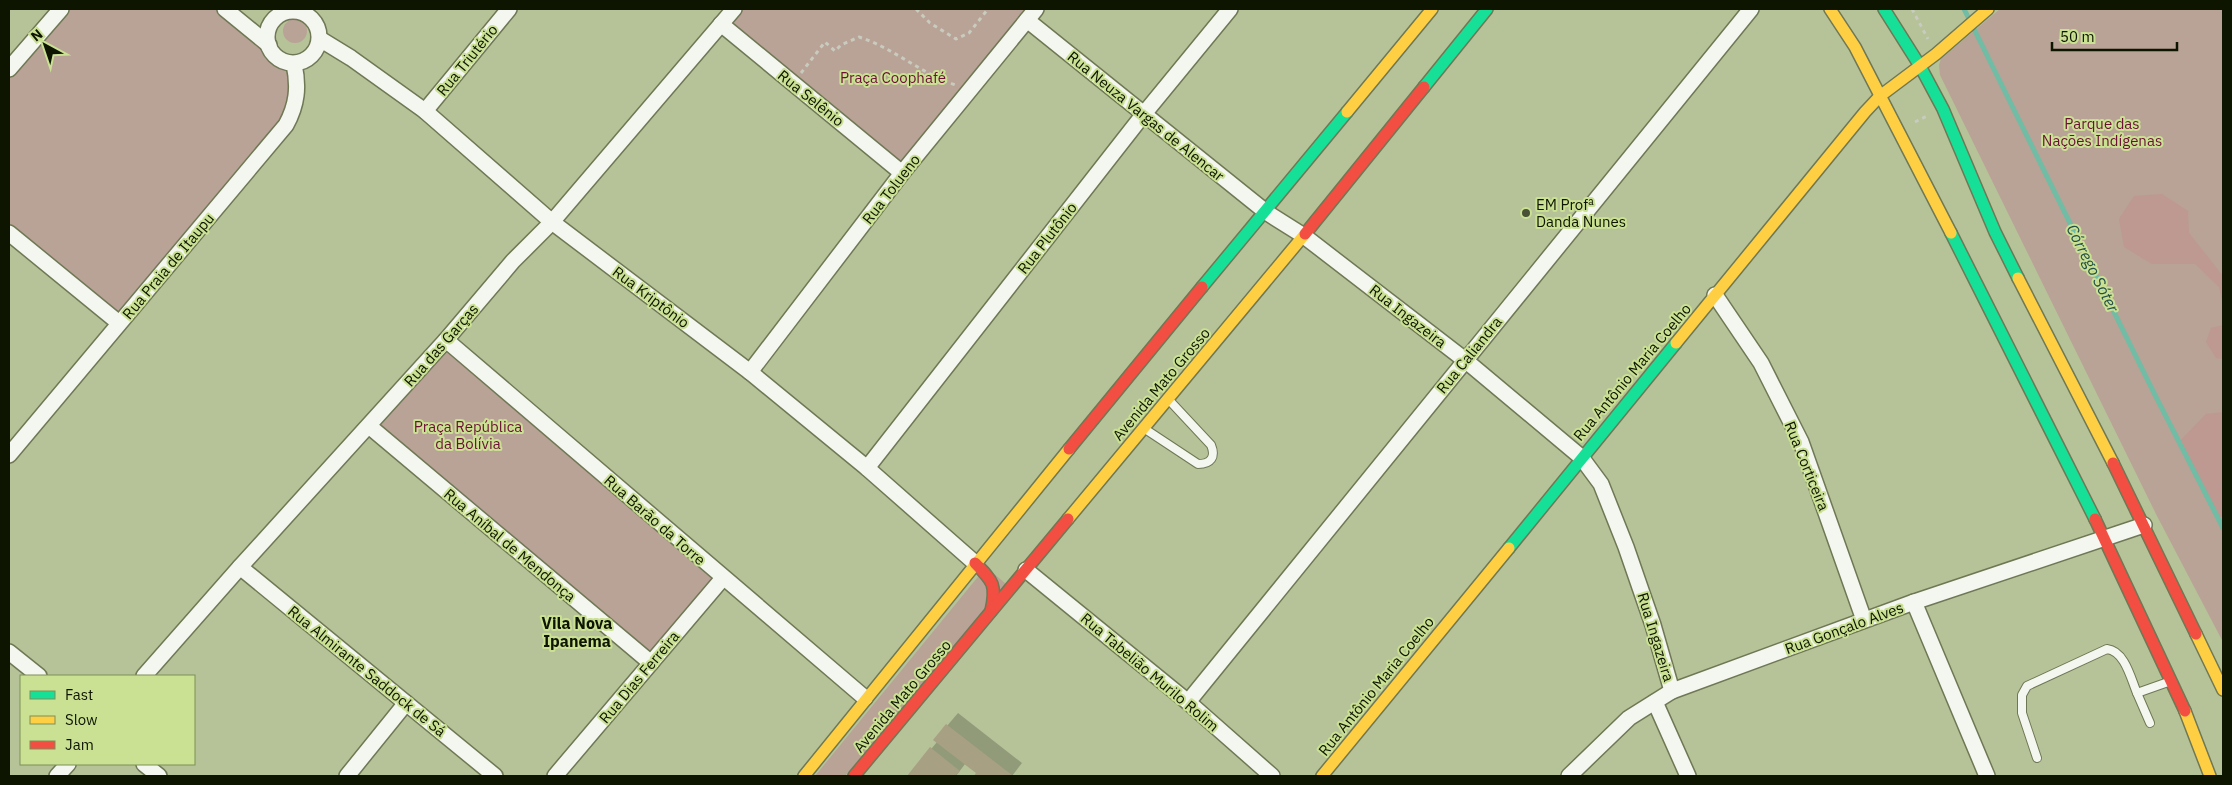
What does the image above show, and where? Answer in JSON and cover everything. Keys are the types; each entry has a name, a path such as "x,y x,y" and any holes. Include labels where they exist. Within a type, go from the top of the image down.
{"main road":[{"name":"Avenida Mato Grosso","path":"808,774 865,698 975,563 1432,9"},
{"name":"Avenida Mato Grosso","path":"854,776 1304,236 1487,9"},
{"path":"1830,9 1856,47 2105,538 2173,681 2197,738 2210,776"},
{"path":"1884,9 1920,66 1943,109 1995,232 2144,525 2223,690"},
{"name":"Rua Antônio Maria Coelho","path":"1322,776 1581,457 1880,96 1936,54 1988,9"},
{"path":"975,563 996,586 990,613"}],"street":[{"path":"9,69 61,9"},
{"path":"225,9 268,45 274,55 289,64 305,61 314,54 320,39 314,13 290,10 279,14 267,28 268,45"},
{"name":"Rua Triutério","path":"425,110 509,9"},
{"name":"Rua das Garças","path":"145,675 446,340 513,262 552,222 734,9"},
{"name":"Rua Plutônio","path":"867,468 1143,115 1230,9"},
{"name":"Rua Caliandra","path":"1188,702 1752,9"},
{"name":"Rua Neuza Vargas de Alencar","path":"1032,15 1143,115 1266,212"},
{"name":"Rua Tolueno","path":"750,372 902,173 1032,15"},
{"name":"Rua Selênio","path":"720,24 902,173"},
{"name":"Rua Kriptônio","path":"320,39 351,58 425,110 552,222 750,372 867,468 975,563"},
{"name":"Rua Praia de Itaupu","path":"9,455 286,125 294,110 298,82 294,64"},
{"name":"Rua Ingazeira","path":"1266,212 1304,236 1465,360 1581,457 1601,484 1626,547 1653,625 1672,691"},
{"path":"9,233 119,323"},
{"name":"Rua Corticeira","path":"1715,295 1761,363 1801,442 1864,620"},
{"name":"Rua Barão da Torre","path":"446,340 865,698"},
{"name":"Rua Aníbal de Mendonça","path":"369,426 651,663"},
{"name":"Rua Gonçalo Alves","path":"1569,776 1629,718 1672,691 1914,602 2144,525"},
{"name":"Rua Almirante Saddock de Sá","path":"240,567 495,776"},
{"name":"Rua Tabelião Murilo Rolim","path":"1026,570 1188,702 1272,776"},
{"name":"Rua Dias Ferreira","path":"555,776 723,578"},
{"path":"1914,602 1987,776"},
{"path":"9,652 38,675"},
{"name":"Rua Ingazeira","path":"1655,702 1688,776"},
{"path":"346,776 406,703"},
{"path":"57,776 67,765"},
{"path":"145,765 159,776"}],"lane":[{"path":"1144,428 1198,464 1206,464 1212,460 1214,452 1211,445 1168,400"},
{"path":"2037,758 2022,713 2020,700 2027,686 2107,649 2119,654 2150,724"},
{"path":"2137,693 2173,681"}],"path":[{"path":"916,9 930,23 956,39 969,33 988,9"},
{"path":"1912,9 1936,54"},
{"path":"793,84 825,42 835,51 841,45 859,37 874,42 939,80 970,89"},
{"path":"1899,130 1943,109"}],"green space":[{"path":"61,9 225,9 269,45 274,55 289,64 294,110 119,323 9,233 9,69"},
{"name":"Praça Coophafé","path":"734,9 1036,9 902,173 721,24"},
{"name":"Parque das Nações Indígenas","path":"2000,9 2223,9 2223,642 2157,516 1940,75 1939,65 1941,59"},
{"path":"295,19 304,22 307,31 304,40 295,43 286,40 283,31 286,22"},
{"name":"Praça República da Bolívia","path":"446,340 723,578 651,663 369,426"},
{"path":"986,567 1006,584 845,776 815,776"}],"shaded area":[{"path":"2162,194 2188,211 2189,233 2223,276 2223,305 2219,287 2195,264 2152,264 2124,247 2119,219 2134,196"},
{"path":"2223,325 2223,359 2216,358 2206,342 2211,328"},
{"path":"2223,412 2223,517 2218,517 2179,442 2206,414"}],"building":[{"path":"946,724 1012,775 974,776 976,773 933,740"},
{"path":"930,747 960,771 955,776 907,776"}],"waterway":[{"name":"Córrego Sóter","path":"1964,9 1969,19"},
{"name":"Córrego Sóter","path":"1973,27 2223,528"}],"traffic: fast":[{"path":"1424,87 1487,9"},
{"path":"1884,9 1920,66 1943,109 1995,232 2018,278"},
{"path":"1202,287 1347,112"},
{"path":"1951,233 2095,519"},
{"path":"1509,548 1676,343"}],"traffic: slow":[{"path":"1347,112 1432,9"},
{"path":"1830,9 1855,47 1951,233"},
{"path":"1676,343 1865,112 1880,96 1936,54 1988,9"},
{"path":"1068,519 1305,234"},
{"path":"2018,278 2113,463"},
{"path":"804,776 1069,449"},
{"path":"1322,776 1509,548"},
{"path":"2196,634 2223,690"},
{"path":"2185,711 2210,776"}],"traffic: jam":[{"path":"1305,234 1424,87"},
{"path":"1069,449 1202,287"},
{"path":"2113,463 2196,634"},
{"path":"854,776 1068,519"},
{"path":"2095,519 2185,711"},
{"path":"975,563 986,574 992,584 994,595 991,611"}],"place":[{"name":"EM Profª Danda Nunes","path":"1526,213"}],"district":[{"name":"Vila Nova Ipanema","path":"577,632"}]}
